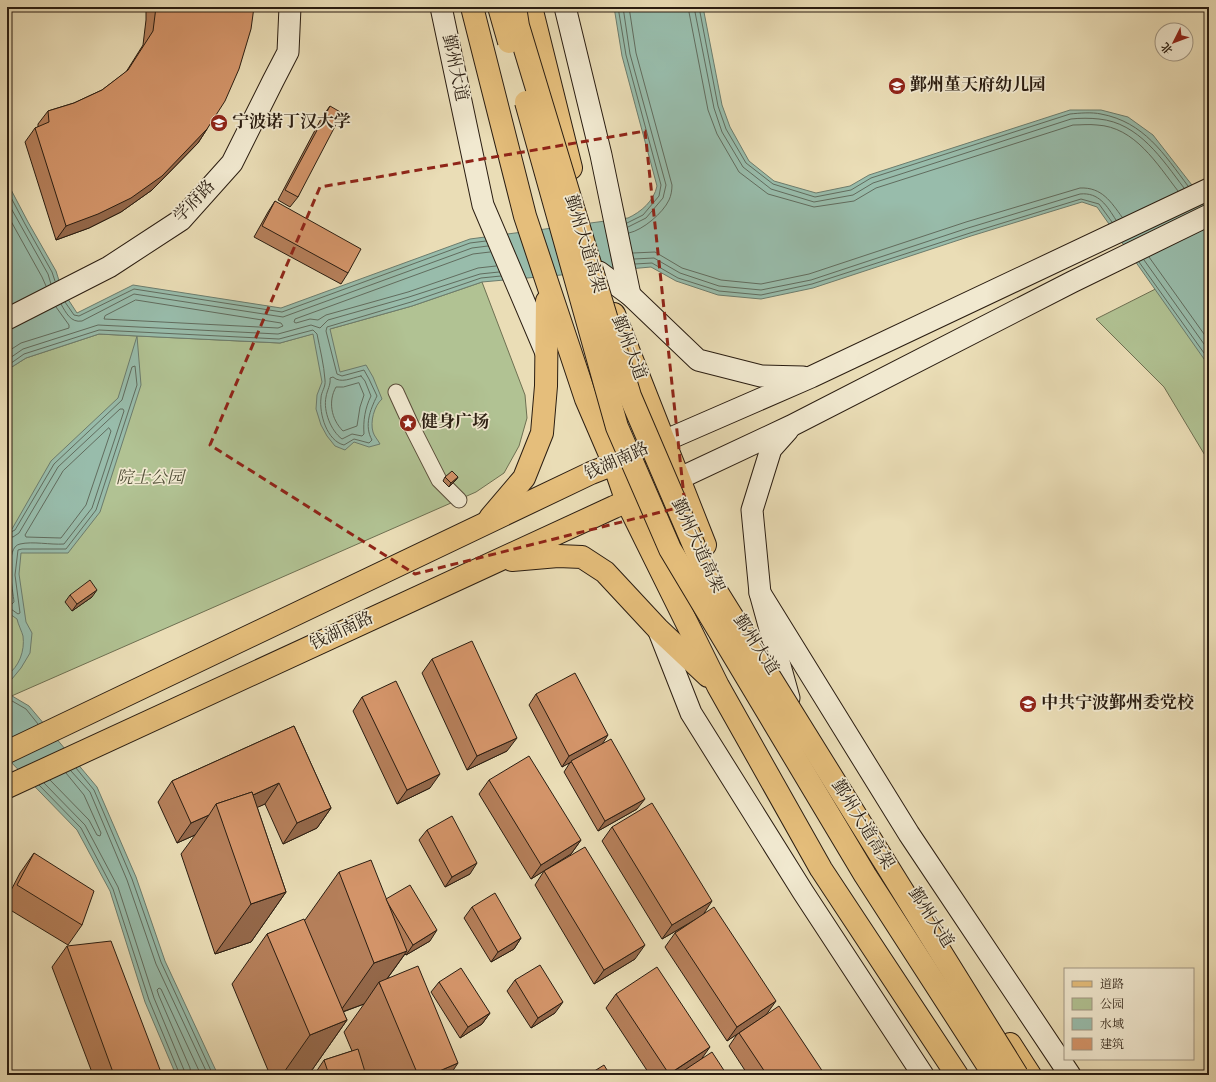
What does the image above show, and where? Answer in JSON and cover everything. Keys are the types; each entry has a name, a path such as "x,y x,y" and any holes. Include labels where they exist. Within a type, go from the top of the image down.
{"main road":[{"name":"鄞州大道","path":"472,7 525,216 586,399 614,464 627,502 718,686 821,868 957,1075"},
{"name":"鄞州大道高架","path":"499,7 617,427 670,549 865,875 994,1075"},
{"name":"鄞州大道高架","path":"515,7 518,26 630,396 707,576 1017,1075"},
{"name":"鄞州大道","path":"532,7 577,193 599,272 678,479 729,604 1030,1075"},
{"path":"485,523 524,478 542,433 546,386 548,283"},
{"name":"钱湖南路","path":"7,752 485,523 591,473 664,441"},
{"name":"钱湖南路","path":"9,786 678,479"},
{"path":"497,561 558,556 582,557 605,572 658,629 718,686"}],"street":[{"name":"学府路","path":"7,319 109,267 181,220 232,163 288,52 290,7"},
{"name":"鄞州大道","path":"441,7 483,205 546,353"},
{"name":"鄞州大道","path":"565,7 601,155 630,295"},
{"path":"664,441 811,377 1209,189"},
{"path":"678,479 791,426 1065,285 1209,215"},
{"path":"599,272 630,295 698,360 761,376 811,377"},
{"path":"396,392 439,480 459,500"},
{"path":"789,698 760,593 752,510 770,449 791,426"},
{"name":"鄞州大道","path":"760,593 910,834 1070,1075"},
{"path":"658,629 691,713 804,892 923,1075"}],"highlighted area":[{"path":"645,131 685,506 415,574 210,445 320,187"}],"green space":[{"path":"1209,262 1209,462 1164,387 1096,319"},
{"name":"院士公园","path":"482,282 525,395 527,418 519,446 504,473 476,492 7,698 7,370 26,358 99,334 280,343 412,306"}],"water":[{"path":"614,7 703,7 722,105 730,127 749,161 774,181 816,193 850,186 869,175 1070,110 1101,110 1128,117 1153,135 1209,207 1209,366 1097,207 1082,202 971,236 813,288 761,299 718,295 676,281 651,267 482,282 412,306 330,329 340,372 366,365 373,377 382,399 373,414 372,424 374,434 380,444 369,447 354,442 345,450 335,446 321,425 316,409 317,395 322,382 313,334 280,343 99,334 26,358 7,370 7,182 56,271 62,290 77,313 133,285 281,308 470,239 628,218 638,213 650,201 657,186 622,56"},
{"path":"137,336 141,385 100,512 68,553 21,553 19,574 26,622 32,633 30,653 21,668 7,685 7,675 15,668 22,653 23,636 17,619 7,612 7,524 12,529 51,461 118,398"},
{"path":"7,693 29,706 97,787 136,877 165,961 218,1075 176,1075 145,1002 110,891 77,830 7,758"}],"building":[{"path":"156,7 254,7 251,29 239,69 225,101 207,129 162,176 131,198 98,214 66,226 35,128 49,122 48,111 74,103 102,90 128,70 153,31"},
{"path":"330,106 342,113 298,197 285,190"},
{"path":"275,201 361,249 348,273 262,226"},
{"path":"452,471 458,477 451,483 445,477"},
{"path":"90,580 97,590 77,604 70,595"},
{"path":"472,641 517,738 477,756 432,659"},
{"path":"575,673 608,735 569,756 536,694"},
{"path":"396,681 440,774 407,790 362,697"},
{"path":"294,726 331,808 297,823 279,783 253,795 252,792 216,804 209,815 191,823 172,781"},
{"path":"611,739 645,799 605,821 571,761"},
{"path":"529,756 581,840 541,865 489,780"},
{"path":"252,792 286,892 251,904 216,804"},
{"path":"652,803 712,901 672,925 612,827"},
{"path":"452,816 477,863 452,877 427,830"},
{"path":"585,847 645,945 604,970 544,871"},
{"path":"34,853 94,891 82,925 17,885"},
{"path":"371,860 407,951 374,963 339,872"},
{"path":"410,885 437,930 413,945 386,899"},
{"path":"495,893 521,938 498,952 472,907"},
{"path":"714,907 776,1001 737,1027 675,933"},
{"path":"304,919 347,1020 310,1035 267,934"},
{"path":"111,941 162,1075 114,1075 67,946"},
{"path":"540,965 563,1002 538,1018 515,980"},
{"path":"418,966 458,1063 430,1075 418,1075 379,982"},
{"path":"657,967 710,1047 669,1074 616,994"},
{"path":"461,968 490,1013 468,1027 439,982"},
{"path":"779,1006 825,1075 767,1075 739,1033"},
{"path":"358,1049 366,1075 329,1075 324,1060"},
{"path":"712,1052 727,1075 677,1075"},
{"path":"604,1065 610,1075 588,1075"}],"place":[{"name":"鄞州堇天府幼儿园","path":"897,86"},
{"name":"宁波诺丁汉大学","path":"219,123"},
{"name":"健身广场","path":"408,423"},
{"name":"中共宁波鄞州委党校","path":"1028,704"}]}
